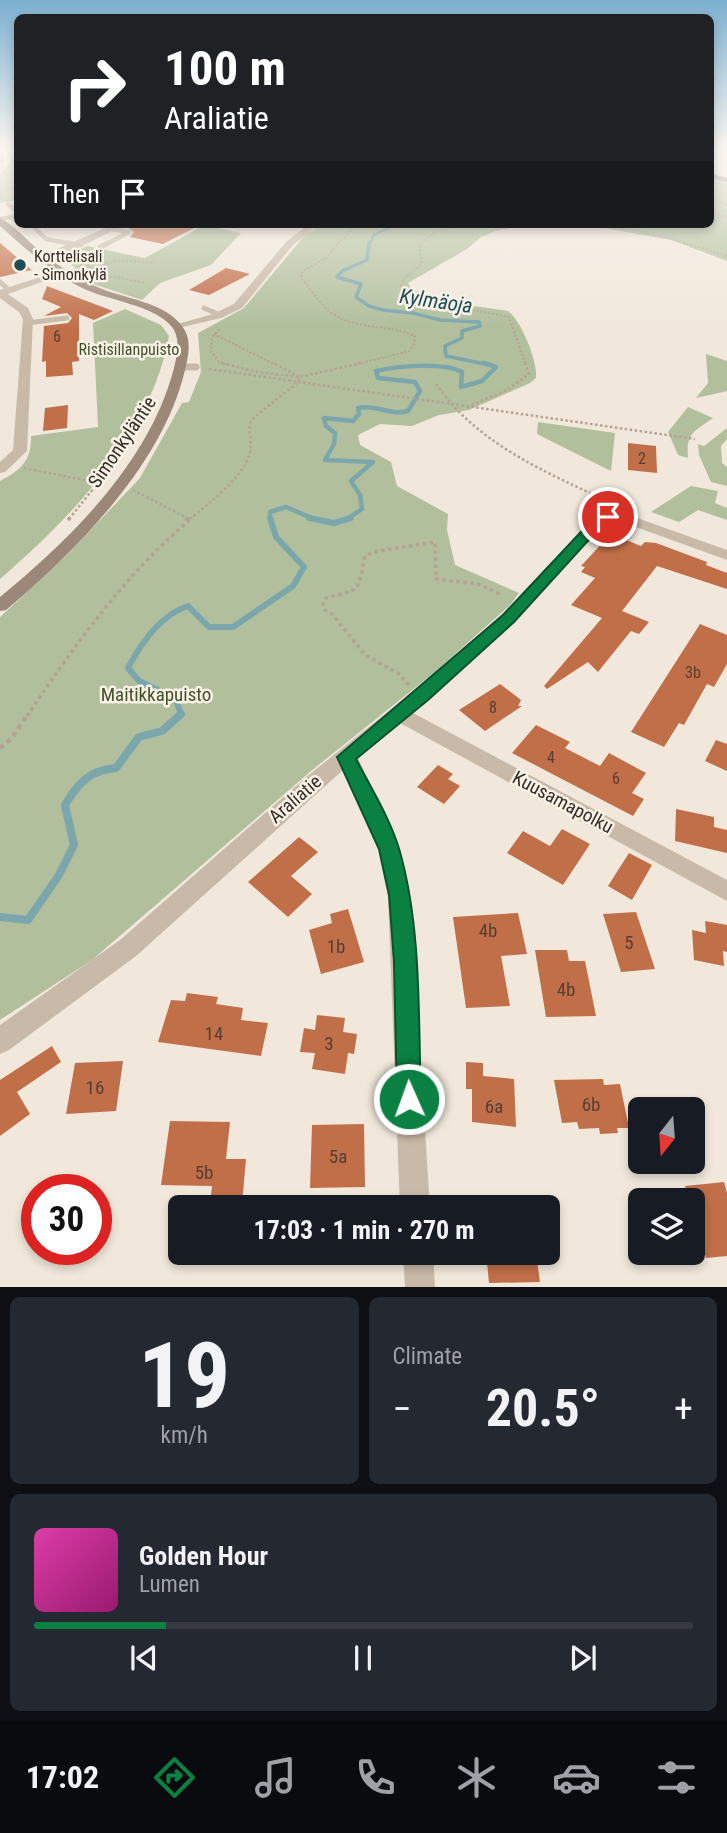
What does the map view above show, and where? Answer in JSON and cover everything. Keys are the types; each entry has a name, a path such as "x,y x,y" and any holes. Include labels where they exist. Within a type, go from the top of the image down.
{"main road":[{"path":"0,221 62,274 85,288 165,316 178,327"},
{"name":"Simonkyläntie","path":"0,606 72,540 118,488 174,398 189,367 178,327"}],"street":[{"path":"178,327 223,320 239,306 289,244 310,228"},
{"path":"43,257 80,245 112,229"},
{"path":"5,292 62,274"},
{"path":"4,466 20,451 27,323 27,314 22,305 5,292"},
{"path":"611,511 727,555"},
{"name":"Araliatie","path":"0,1041 128,947 312,783 422,695 508,618 600,519 611,511"},
{"name":"Kuusamapolku","path":"399,714 727,891"},
{"path":"346,757 389,849 399,895 405,962 414,1195"},
{"path":"419,1265 420,1287"}],"lane":[{"path":"35,228 46,239 80,245"},
{"path":"100,247 130,232 112,229"},
{"path":"0,282 5,292"},
{"path":"204,308 223,320"},
{"path":"27,323 67,318"}],"path":[{"path":"223,320 210,340 210,348 214,357 224,365 300,377 403,354 414,345 415,336 411,333 399,328 355,322 334,314 301,278 302,272 327,257 352,228"},
{"path":"461,228 433,233 421,242 419,247 422,264 404,279 400,287 413,295 439,303 487,310 509,317 529,374 507,390 466,407"},
{"path":"626,228 670,237 727,256"},
{"path":"93,268 121,260 155,263"},
{"path":"73,263 93,268 105,275 145,283"},
{"path":"214,334 300,377"},
{"path":"201,354 210,348"},
{"path":"189,367 695,439"},
{"path":"0,748 11,739 101,611 158,547 213,502 247,461 251,452 248,427 253,419 297,383 300,377"},
{"path":"436,384 450,405 484,437 611,511"},
{"path":"66,522 128,445"},
{"path":"4,466 136,491 190,520"},
{"path":"422,695 399,674 365,656 332,614 325,610 323,603 326,598 352,592 357,588 364,571 365,556 373,552 435,542 436,579 473,584 496,590 500,594"}],"green space":[{"path":"714,209 727,209 727,261 671,240 604,228 714,228"},
{"path":"199,228 219,228 241,233 211,265 160,283 142,300 90,283 64,257 87,246 145,258"},
{"name":"Maitikkapuisto","path":"316,228 511,228 481,237 467,249 408,283 413,289 437,299 508,311 528,342 536,378 469,410 439,415 412,426 380,424 358,435 360,445 391,462 397,486 448,514 447,530 455,565 519,593 510,605 436,671 311,771 92,960 0,1020 0,617 68,554 140,478 182,403 189,402 201,372 198,333 244,308 305,235"},
{"name":"Ristisillanpuisto","path":"125,309 161,325 169,336 160,372 145,406 106,470 81,500 0,579 0,481 24,463 30,452 31,436 98,427 93,323"},
{"path":"706,354 727,361 727,391 696,398 708,383"},
{"path":"688,407 713,418 690,438 688,458 678,455 668,432"},
{"path":"538,422 615,433 611,471 537,434"},
{"path":"727,428 727,439 721,446 722,463 727,467 727,486 711,482 699,455 698,444 704,446"},
{"path":"691,486 718,491 715,503 727,508 727,520 698,510 679,522 651,512"}],"building":[{"path":"128,228 194,228 163,244 130,237 134,232"},
{"path":"0,243 14,255 32,270 0,277"},
{"path":"226,268 250,274 209,295 189,290"},
{"path":"47,286 113,311 94,320 79,314 79,361 72,362 73,375 46,377 46,361 42,362 44,326 68,323 72,318 67,313 44,316 61,307 42,299"},
{"path":"68,405 67,428 43,431 45,408"},
{"path":"628,443 656,446 657,473 628,470"},
{"path":"614,535 641,546 645,542 656,543 707,562 706,565 727,573 727,589 657,566 622,611 649,622 639,634 631,631 598,672 588,662 547,689 544,686 602,618 571,605 595,578 581,572 585,567 581,566 606,539 610,540"},
{"path":"700,624 727,635 727,664 714,687 707,684 684,725 679,723 664,747 631,732"},
{"path":"500,684 521,700 518,706 522,706 485,731 459,710"},
{"path":"536,725 570,742 565,748 600,766 609,753 646,773 632,793 644,799 633,816 512,753"},
{"path":"716,740 727,744 727,771 705,761"},
{"path":"438,765 453,774 448,779 460,786 444,804 417,787"},
{"path":"676,809 714,817 714,827 727,830 727,853 675,841"},
{"path":"562,829 590,844 563,885 507,853 523,831 550,846"},
{"path":"299,837 318,852 291,876 312,894 288,917 248,882"},
{"path":"629,853 652,865 632,900 608,886"},
{"path":"348,909 364,962 321,974 309,930 332,923 330,914"},
{"path":"636,912 655,969 621,972 603,914"},
{"path":"518,913 527,954 501,956 510,1006 466,1008 453,917"},
{"path":"705,921 727,925 724,966 694,960 692,930 706,933"},
{"path":"535,950 567,950 569,961 585,961 596,1016 546,1017"},
{"path":"187,993 218,997 216,1004 243,1008 241,1020 268,1023 261,1056 158,1042 171,1000 185,1001"},
{"path":"317,1015 345,1018 343,1032 357,1034 354,1054 348,1053 345,1074 312,1069 315,1053 300,1052 304,1028 315,1030"},
{"path":"52,1046 61,1062 17,1092 30,1114 0,1136 0,1080"},
{"path":"123,1061 116,1111 66,1114 75,1063"},
{"path":"466,1062 483,1063 483,1076 514,1079 516,1127 472,1122 472,1089 466,1089"},
{"path":"603,1079 604,1085 620,1084 628,1128 617,1128 618,1133 600,1134 599,1128 579,1129 577,1122 562,1123 554,1080"},
{"path":"170,1121 230,1122 226,1159 246,1159 243,1195 211,1195 212,1186 161,1185"},
{"path":"364,1124 365,1187 310,1188 312,1125"},
{"path":"724,1182 727,1193 727,1256 706,1258 705,1188 685,1186"},
{"path":"487,1265 538,1265 540,1282 489,1283"}],"waterway":[{"name":"Kylmäoja","path":"369,245 374,235 388,228"},
{"name":"Kylmäoja","path":"369,243 367,260 342,271 337,277 361,284 356,297 369,306 383,310 413,313 440,320 479,322 480,326 462,331 462,338 445,346 446,356 490,365"},
{"name":"Kylmäoja","path":"484,363 490,365"},
{"name":"Kylmäoja","path":"347,519 362,509 360,495 351,481 373,462 325,460 334,444 335,433 326,426 324,418 353,421 359,414 358,408 364,407 395,412 408,411 420,391 415,382 378,378 376,371 407,366 444,367 462,372 461,387 482,381 496,367 490,365"},
{"name":"Kylmäoja","path":"270,518 270,512 286,507 314,519"},
{"name":"Kylmäoja","path":"181,714 175,698 139,681 128,668 153,631 178,610 188,606 209,627 233,627 293,586 304,567 276,537 270,518"},
{"name":"Kylmäoja","path":"309,518 314,519"},
{"name":"Kylmäoja","path":"314,519 334,523 351,518"},
{"name":"Kylmäoja","path":"0,917 28,920 59,875 74,845 65,805 80,784 92,775 116,768 139,737 162,731 181,714"}],"place":[{"name":"Korttelisali - Simonkylä","path":"20,265"}],"route":[{"path":"409,1099 405,962 399,895 389,849 346,757 422,695 508,618 600,519 608,517"}]}
